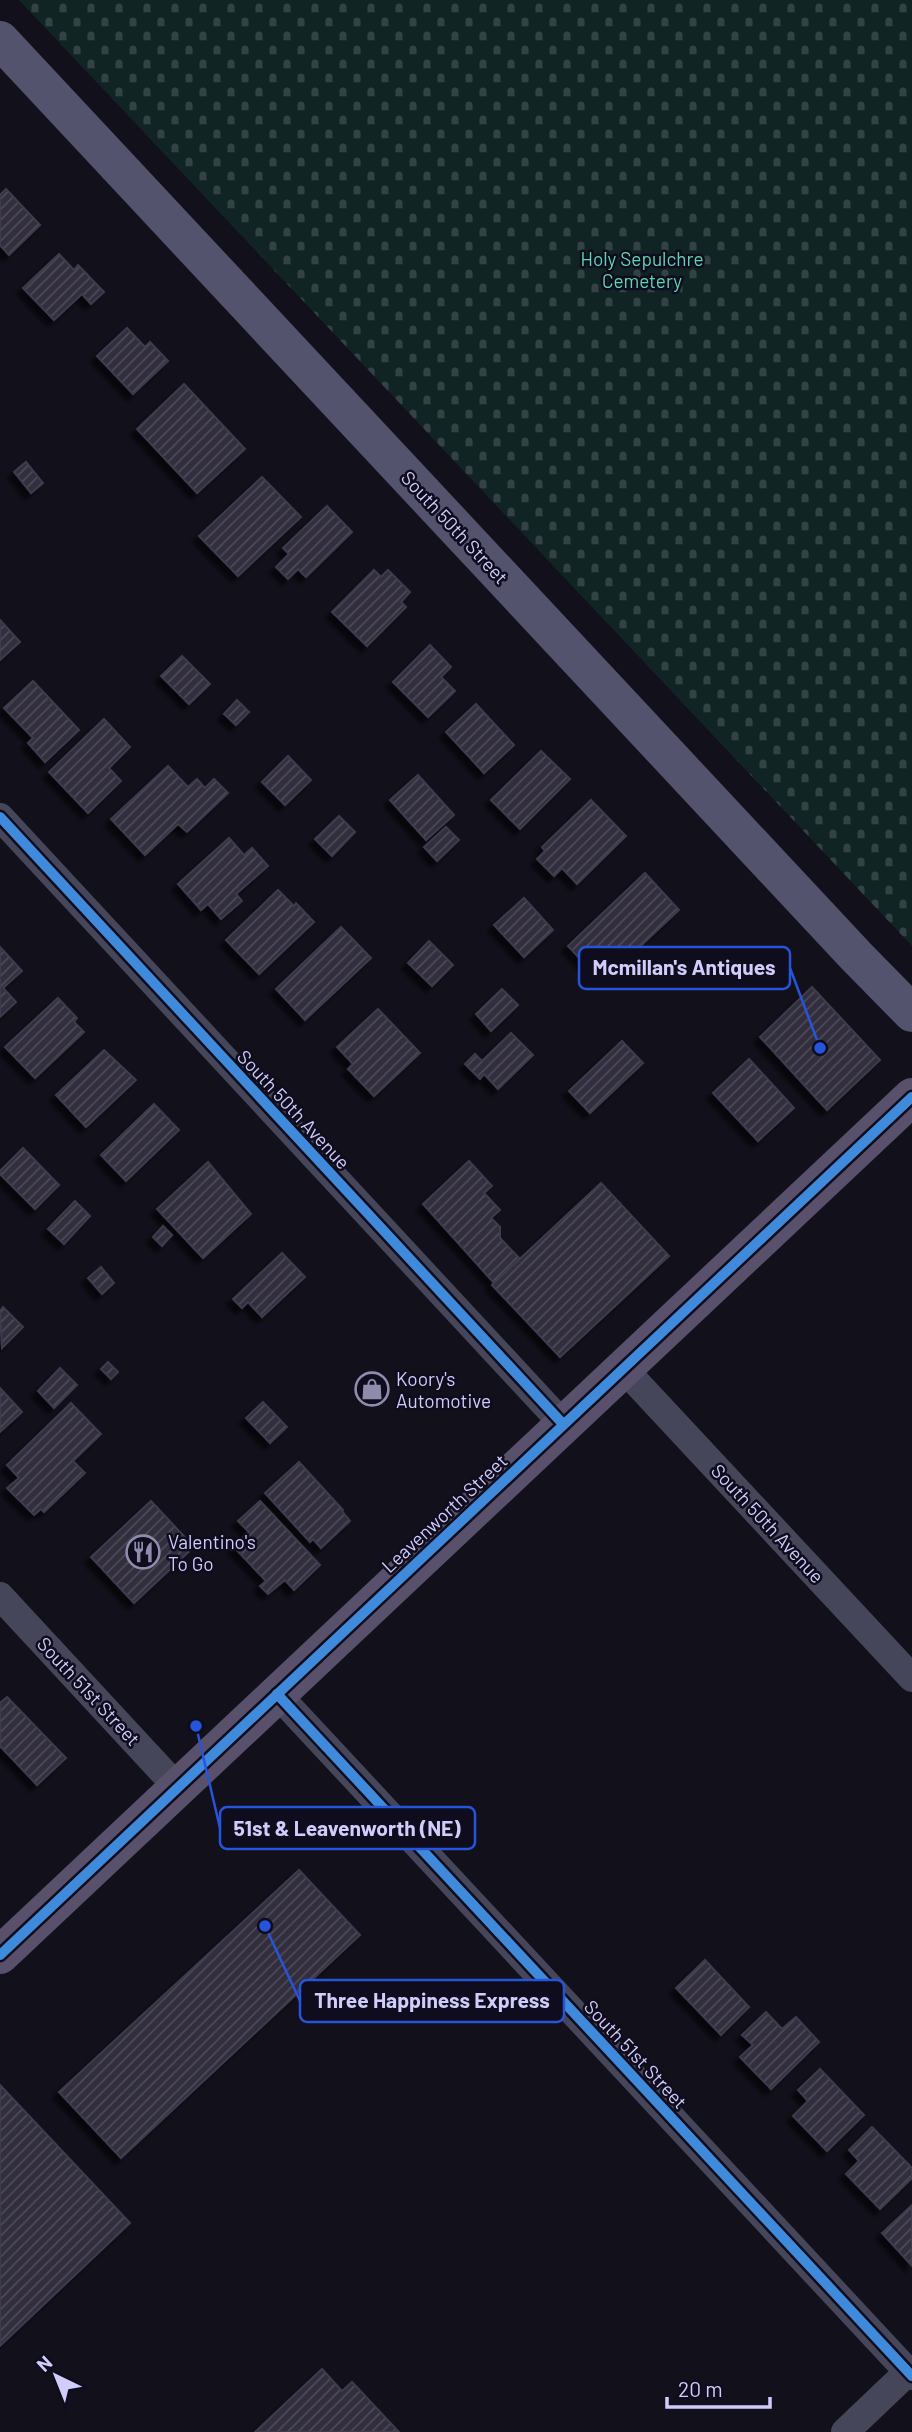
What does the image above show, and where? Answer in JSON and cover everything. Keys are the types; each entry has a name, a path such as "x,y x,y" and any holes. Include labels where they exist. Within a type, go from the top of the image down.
{"main road":[{"name":"South 50th Street","path":"0,40 912,1013"},
{"name":"Leavenworth Street","path":"0,1955 912,1097"}],"street":[{"name":"South 50th Avenue","path":"0,817 563,1424"},
{"name":"South 50th Avenue","path":"623,1368 912,1678"},
{"name":"South 51st Street","path":"0,1596 177,1787"},
{"name":"South 51st Street","path":"277,1694 910,2374"},
{"path":"845,2432 910,2374"}],"green space":[{"name":"Holy Sepulchre Cemetery","path":"19,0 912,0 912,946"}],"building":[{"path":"6,189 40,225 9,255 0,245 0,195"},
{"path":"59,254 74,270 78,265 104,292 91,304 82,294 54,320 23,288"},
{"path":"127,328 145,347 150,342 168,361 133,394 97,356"},
{"path":"184,384 245,449 197,493 137,429"},
{"path":"26,462 43,483 31,493 14,472"},
{"path":"262,477 301,517 238,576 199,536"},
{"path":"327,506 352,532 306,577 298,569 288,579 276,567 289,554 283,548"},
{"path":"374,570 381,577 388,570 410,592 401,602 406,607 367,646 332,612"},
{"path":"0,620 20,642 0,660"},
{"path":"430,645 451,667 441,677 455,691 428,717 393,682"},
{"path":"182,656 210,684 189,704 161,676"},
{"path":"33,681 79,730 45,762 28,743 33,738 4,708"},
{"path":"237,700 249,712 236,725 224,714"},
{"path":"476,704 514,745 484,773 446,732"},
{"path":"104,719 130,747 109,768 121,781 88,813 49,772"},
{"path":"541,751 570,779 520,829 491,800"},
{"path":"288,756 311,780 285,805 262,782"},
{"path":"168,766 188,787 197,779 205,788 214,779 228,793 187,832 178,824 145,855 111,819"},
{"path":"418,775 454,815 426,840 390,800"},
{"path":"591,800 626,836 577,884 562,868 554,876 537,859 545,851 542,847"},
{"path":"339,816 355,832 332,856 315,839"},
{"path":"446,827 459,840 437,861 424,847"},
{"path":"229,838 244,855 252,848 268,866 236,894 242,901 221,919 208,904 201,910 178,884"},
{"path":"645,873 679,910 602,982 568,946"},
{"path":"278,890 294,906 296,903 314,922 259,974 226,940"},
{"path":"524,898 553,930 524,957 494,925"},
{"path":"341,927 371,958 305,1020 276,989"},
{"path":"429,941 453,965 432,986 408,963"},
{"path":"0,947 22,971 3,988 16,1002 0,1017"},
{"path":"812,987 880,1060 827,1110 760,1037"},
{"path":"502,989 518,1005 491,1031 476,1014"},
{"path":"58,998 77,1018 74,1022 84,1032 35,1078 5,1047"},
{"path":"378,1009 420,1053 374,1096 348,1069 353,1064 337,1047"},
{"path":"511,1033 533,1055 498,1089 484,1074 480,1079 465,1064 475,1054 482,1061"},
{"path":"622,1041 643,1063 590,1113 569,1091"},
{"path":"104,1050 136,1080 86,1127 56,1095"},
{"path":"749,1059 794,1108 758,1141 713,1093"},
{"path":"154,1104 179,1130 126,1181 101,1155"},
{"path":"23,1148 59,1185 35,1209 0,1174"},
{"path":"469,1161 492,1186 484,1193 500,1210 491,1218 500,1227 500,1238 520,1259 494,1283 423,1204"},
{"path":"208,1162 251,1214 203,1258 157,1209"},
{"path":"601,1183 669,1256 560,1357 492,1285"},
{"path":"75,1201 90,1216 64,1244 48,1229"},
{"path":"163,1226 172,1235 162,1246 153,1237"},
{"path":"282,1253 305,1277 262,1317 248,1302 242,1308 233,1299"},
{"path":"101,1267 114,1283 102,1294 88,1278"},
{"path":"3,1307 23,1327 2,1348 0,1311"},
{"path":"108,1362 118,1372 111,1379 101,1369"},
{"path":"60,1368 77,1385 54,1408 38,1391"},
{"path":"0,1388 22,1412 0,1432"},
{"path":"263,1402 287,1427 270,1443 246,1418"},
{"path":"71,1403 101,1434 73,1461 85,1473 44,1512 41,1509 34,1515 7,1488 19,1478 7,1465"},
{"path":"299,1462 350,1521 321,1548 313,1539 310,1542 265,1493"},
{"name":"Valentino's To Go","path":"151,1501 194,1547 134,1603 91,1557"},
{"path":"260,1501 320,1565 294,1590 285,1580 268,1594 260,1586 266,1581 233,1546 249,1532 238,1521"},
{"path":"7,1697 66,1758 37,1785 0,1746 0,1703"},
{"path":"299,1870 360,1935 121,2158 59,2092"},
{"path":"705,1960 749,2007 721,2035 676,1988"},
{"path":"766,2012 782,2029 796,2017 819,2042 771,2089 740,2057 753,2045 742,2035"},
{"path":"820,2069 864,2115 827,2151 793,2116 808,2101 798,2090"},
{"path":"0,2085 130,2223 0,2346"},
{"path":"872,2127 912,2168 912,2178 880,2209 846,2174 859,2161 849,2150"},
{"path":"912,2205 912,2266 882,2233"},
{"path":"322,2369 342,2391 352,2382 399,2432 255,2432"}],"cycle path":[{"path":"0,817 563,1424"},
{"path":"0,1955 912,1097"},
{"path":"277,1694 912,2376"}],"place":[{"name":"Mcmillan's Antiques","path":"820,1048"},
{"name":"Koory's Automotive","path":"372,1389"},
{"name":"Valentino's To Go","path":"143,1552"},
{"name":"51st & Leavenworth (NE)","path":"196,1726"},
{"name":"Three Happiness Express","path":"265,1926"}]}
